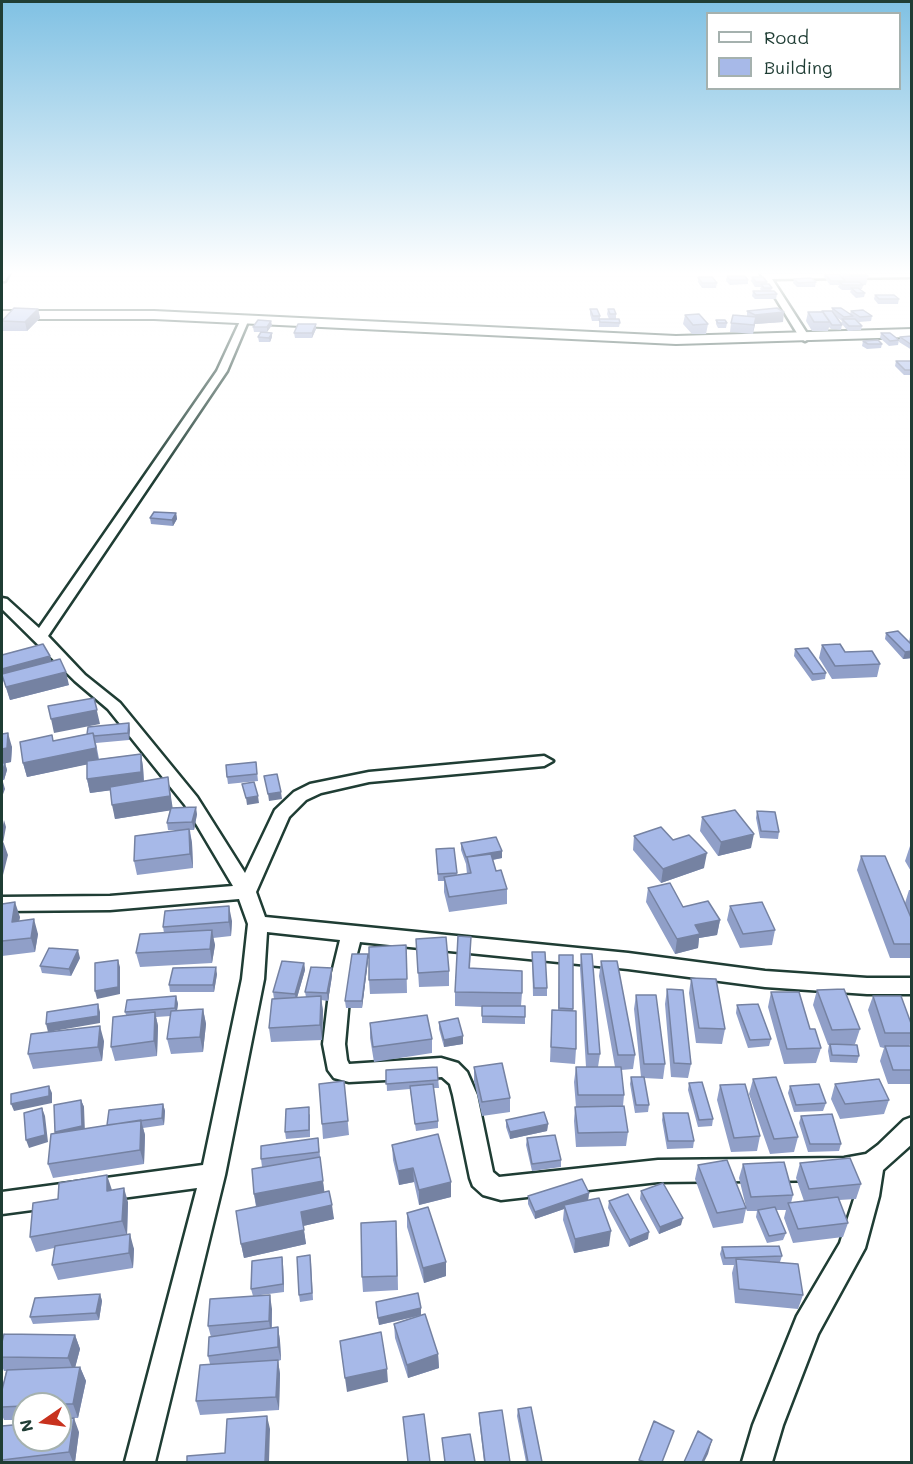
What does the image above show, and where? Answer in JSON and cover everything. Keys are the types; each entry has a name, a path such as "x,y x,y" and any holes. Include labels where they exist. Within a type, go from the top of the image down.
{"street":[{"path":"40,636 55,618 222,371 235,342"},
{"path":"2,603 114,706 191,801 246,892 258,924 253,979 213,1175 140,1462"},
{"path":"246,892 281,814 300,796 316,788 369,777 544,761"},
{"path":"2,904 110,903 246,892"},
{"path":"258,924 628,961 765,979 912,986"},
{"path":"352,933 341,977 334,1044 336,1063 342,1071 350,1073 417,1067 441,1067 450,1070 459,1079 465,1095 482,1178 492,1187 501,1189 658,1171 844,1169 871,1164 887,1153 912,1127"},
{"path":"758,1462 768,1425 807,1326 852,1248 867,1196 871,1164"},
{"path":"2,1203 213,1175"}],"building":[{"path":"865,342 882,344 868,344"},
{"path":"896,361 911,361 912,370 905,370"},
{"path":"154,512 176,513 172,520 150,518"},
{"path":"898,631 912,645 912,651 905,652 886,633"},
{"path":"43,644 50,656 2,669 2,655"},
{"path":"840,644 845,652 872,651 880,664 835,666 822,645"},
{"path":"808,648 826,673 813,674 795,649"},
{"path":"60,659 66,672 6,687 2,674"},
{"path":"94,698 97,710 51,719 48,706"},
{"path":"129,723 128,733 94,736 93,733 87,734 88,727"},
{"path":"8,733 7,748 2,749 2,734"},
{"path":"93,733 96,748 23,763 20,742 52,735 53,741"},
{"path":"141,754 141,772 87,779 87,761"},
{"path":"256,762 257,774 227,777 226,765"},
{"path":"277,774 281,792 268,794 264,776"},
{"path":"168,777 170,796 112,805 110,787"},
{"path":"254,782 258,796 246,798 242,784"},
{"path":"196,807 192,822 167,823 171,808"},
{"path":"735,810 754,834 721,842 702,817"},
{"path":"757,811 775,812 779,832 761,831"},
{"path":"661,827 673,840 689,835 707,853 663,869 634,836"},
{"path":"189,829 190,854 134,861 135,836"},
{"path":"496,837 502,851 466,857 461,843"},
{"path":"454,848 457,873 438,874 436,849"},
{"path":"491,854 496,871 501,870 507,889 449,897 444,877 471,873 467,857"},
{"path":"861,856 885,856 912,920 912,944 894,944"},
{"path":"670,883 683,907 708,901 720,920 695,925 700,934 677,939 648,888"},
{"path":"15,902 12,922 34,919 31,938 2,941 2,904"},
{"path":"762,902 775,930 743,934 730,906"},
{"path":"229,906 229,922 163,927 165,911"},
{"path":"212,930 210,949 136,953 140,934"},
{"path":"458,936 471,937 469,968 522,971 522,993 455,992"},
{"path":"446,937 449,971 418,973 416,939"},
{"path":"406,945 407,979 369,980 369,947"},
{"path":"49,948 78,950 69,969 40,966"},
{"path":"532,952 545,952 547,988 534,988"},
{"path":"352,954 368,954 362,1001 345,1001"},
{"path":"581,954 592,954 600,1054 588,1054"},
{"path":"559,955 573,955 573,1009 559,1008"},
{"path":"118,960 118,987 95,991 95,963"},
{"path":"282,961 304,963 295,994 273,992"},
{"path":"601,961 617,961 635,1055 618,1055"},
{"path":"216,967 213,985 169,985 173,968"},
{"path":"311,967 332,968 327,993 305,992"},
{"path":"691,978 716,979 725,1029 699,1028"},
{"path":"667,989 683,990 691,1064 674,1063"},
{"path":"844,989 860,1029 832,1030 817,990"},
{"path":"771,992 799,992 810,1029 815,1029 821,1048 787,1049"},
{"path":"636,995 656,995 665,1064 644,1064"},
{"path":"176,996 175,1008 125,1012 127,1000"},
{"path":"321,996 320,1025 269,1028 272,999"},
{"path":"873,996 901,996 912,1026 912,1033 885,1033"},
{"path":"98,1004 98,1016 46,1024 47,1012"},
{"path":"758,1004 771,1039 750,1040 737,1005"},
{"path":"482,1006 525,1006 525,1017 482,1016"},
{"path":"203,1009 200,1037 167,1039 171,1011"},
{"path":"552,1010 576,1011 576,1049 551,1047"},
{"path":"155,1012 154,1041 111,1047 113,1017"},
{"path":"427,1015 432,1039 373,1047 370,1023"},
{"path":"458,1018 463,1036 444,1040 439,1022"},
{"path":"100,1026 98,1047 28,1054 31,1034"},
{"path":"830,1044 857,1045 859,1056 832,1055"},
{"path":"885,1046 912,1046 912,1070 893,1070"},
{"path":"502,1063 510,1098 482,1102 474,1067"},
{"path":"437,1067 438,1080 386,1084 386,1070"},
{"path":"576,1067 621,1067 624,1095 578,1095"},
{"path":"631,1077 644,1077 649,1105 636,1105"},
{"path":"776,1077 798,1137 774,1139 753,1079"},
{"path":"879,1079 889,1100 845,1104 835,1084"},
{"path":"344,1081 348,1121 322,1124 319,1084"},
{"path":"702,1082 713,1119 699,1120 689,1083"},
{"path":"433,1084 438,1121 415,1124 410,1086"},
{"path":"745,1084 760,1136 734,1138 720,1085"},
{"path":"819,1084 826,1103 796,1105 790,1086"},
{"path":"49,1086 49,1096 11,1104 11,1094"},
{"path":"81,1100 82,1126 55,1132 54,1105"},
{"path":"163,1104 162,1118 107,1125 109,1110"},
{"path":"624,1106 628,1132 578,1133 575,1107"},
{"path":"309,1107 309,1130 285,1132 286,1109"},
{"path":"42,1108 45,1135 26,1140 24,1113"},
{"path":"544,1112 548,1124 510,1132 506,1120"},
{"path":"663,1113 688,1113 694,1141 668,1141"},
{"path":"832,1114 841,1144 810,1144 801,1116"},
{"path":"141,1120 140,1150 48,1164 51,1134"},
{"path":"438,1134 451,1182 419,1190 413,1168 398,1171 392,1145"},
{"path":"555,1135 561,1160 532,1164 527,1138"},
{"path":"318,1138 319,1152 261,1159 261,1146"},
{"path":"320,1157 323,1181 254,1194 252,1169"},
{"path":"850,1158 861,1184 809,1189 800,1163"},
{"path":"727,1160 746,1208 717,1213 698,1165"},
{"path":"784,1162 793,1195 751,1197 743,1164"},
{"path":"107,1175 107,1191 124,1188 122,1221 30,1237 33,1203 58,1199 59,1183"},
{"path":"582,1179 589,1193 535,1212 528,1196"},
{"path":"663,1183 683,1218 660,1227 641,1191"},
{"path":"329,1191 332,1205 301,1212 304,1230 241,1244 236,1211"},
{"path":"628,1194 649,1232 630,1240 609,1201"},
{"path":"838,1197 848,1223 798,1229 788,1203"},
{"path":"599,1198 611,1231 575,1239 564,1205"},
{"path":"428,1207 446,1262 423,1268 407,1213"},
{"path":"775,1207 786,1233 769,1236 758,1210"},
{"path":"396,1221 397,1276 362,1277 361,1223"},
{"path":"130,1234 129,1253 52,1265 55,1246"},
{"path":"779,1246 782,1256 725,1258 722,1247"},
{"path":"310,1255 312,1293 299,1295 297,1257"},
{"path":"282,1257 283,1284 251,1289 252,1261"},
{"path":"736,1259 798,1264 803,1295 739,1289"},
{"path":"418,1293 421,1308 378,1318 376,1302"},
{"path":"100,1294 96,1313 30,1317 35,1298"},
{"path":"270,1295 269,1321 208,1326 210,1299"},
{"path":"425,1314 438,1354 407,1365 394,1324"},
{"path":"278,1327 278,1347 208,1356 209,1337"},
{"path":"381,1332 387,1369 345,1378 340,1341"},
{"path":"4,1334 75,1335 68,1358 2,1357"},
{"path":"278,1360 276,1397 196,1401 200,1365"},
{"path":"80,1367 73,1404 72,1392 12,1392 12,1407 2,1407 2,1390 7,1370"},
{"path":"531,1407 542,1462 528,1462 518,1409"},
{"path":"502,1410 510,1462 485,1462 479,1413"},
{"path":"424,1414 430,1462 408,1462 403,1417"},
{"path":"267,1416 265,1462 187,1462 187,1456 225,1453 227,1419"},
{"path":"654,1421 674,1431 662,1462 645,1462 639,1460"},
{"path":"12,1425 12,1452 69,1452 2,1460 2,1426"},
{"path":"698,1431 712,1440 702,1462 684,1462"},
{"path":"470,1434 475,1462 445,1462 442,1438"}]}
